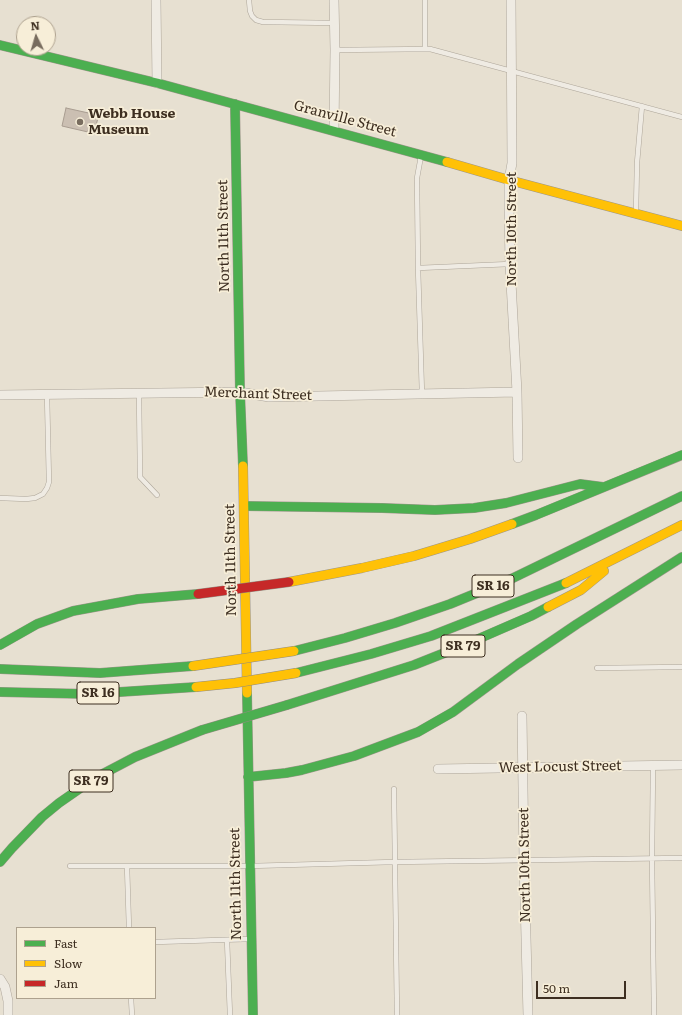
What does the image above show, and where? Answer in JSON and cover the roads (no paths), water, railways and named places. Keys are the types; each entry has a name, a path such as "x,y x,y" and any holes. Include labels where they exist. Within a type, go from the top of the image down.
{"main road":[{"name":"Granville Street","path":"0,45 157,83 682,226"},
{"name":"North 11th Street","path":"235,104 253,1015"},
{"path":"0,645 37,624 73,611 138,598 198,594 289,582 414,556 470,539 536,515 682,455"},
{"path":"244,506 435,510 474,508 506,503 580,484 605,487"},
{"name":"SR 16","path":"0,669 100,673 193,666 294,651 395,623 450,604 511,578 682,496"},
{"name":"SR 16","path":"0,692 89,694 196,687 235,683 296,673 371,654 431,636 565,584 682,525"},
{"name":"SR 79","path":"0,862 42,817 59,803 95,778 135,757 202,730 366,681 414,665 462,646 531,616 581,590 624,554"},
{"path":"248,777 274,775 328,763 354,756 418,732 453,712 518,664 577,624 682,557"}],"street":[{"path":"156,0 157,83"},
{"path":"334,0 334,130"},
{"name":"North 10th Street","path":"511,0 512,164 509,180 510,264 518,458"},
{"name":"Merchant Street","path":"0,395 240,392 269,397 516,392"},
{"name":"North 10th Street","path":"522,716 528,1015"},
{"name":"West Locust Street","path":"438,769 682,765"},
{"path":"0,979 5,987 8,1001 8,1015"}],"lane":[{"path":"249,0 252,16 256,20 263,22 335,23"},
{"path":"425,0 425,49"},
{"path":"335,50 430,49 682,117"},
{"path":"636,214 637,163 642,106"},
{"path":"421,154 417,178 422,394"},
{"path":"418,268 510,264"},
{"path":"139,393 140,477 157,495"},
{"path":"0,498 36,498 43,494 47,488 49,482 47,394"},
{"path":"597,668 682,668"},
{"path":"653,766 652,859 654,1015"},
{"path":"394,789 397,1015"},
{"path":"70,866 250,866 394,862 682,858"},
{"path":"127,866 129,927"},
{"path":"156,942 252,939"},
{"path":"227,940 230,1015"},
{"path":"131,999 132,1015"}],"place":[{"name":"Webb House Museum","path":"80,122"}]}
